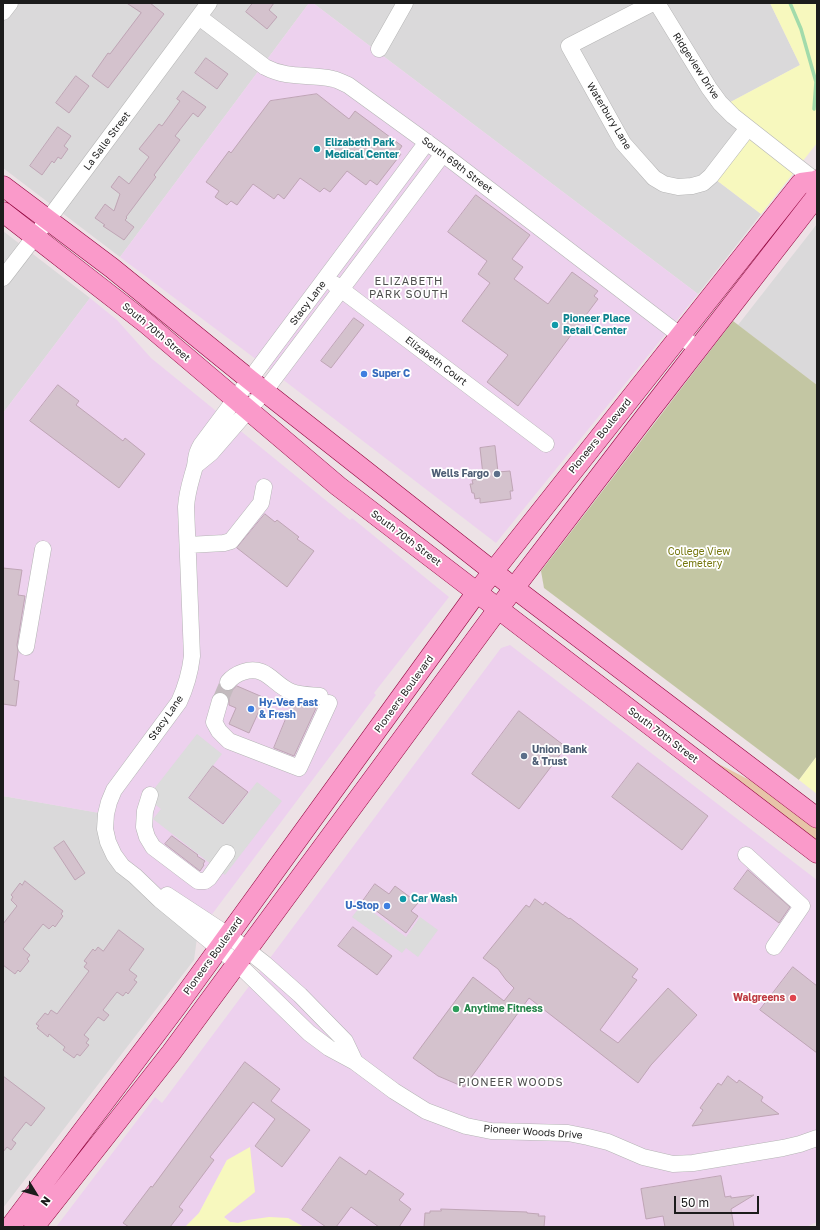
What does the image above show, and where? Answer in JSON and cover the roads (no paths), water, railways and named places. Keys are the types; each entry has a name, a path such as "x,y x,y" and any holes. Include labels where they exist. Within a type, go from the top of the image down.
{"main road":[{"path":"34,1227 166,1059 243,957 498,609 816,197 817,181"},
{"name":"Pioneers Boulevard","path":"10,1227 224,942 477,592 800,183 817,181"},
{"path":"3,186 112,268 257,386 493,572 817,818"},
{"name":"South 70th Street","path":"3,212 147,324 338,486 817,853"}],"street":[{"path":"3,12 10,3"},
{"name":"La Salle Street","path":"3,278 48,220 209,3"},
{"path":"379,49 405,3"},
{"name":"Waterbury Lane","path":"653,3 569,46 624,143 654,178 664,184 692,186 703,182 711,176 748,128"},
{"name":"Ridgeview Drive","path":"657,3 709,88 720,103 733,116 817,181"},
{"name":"South 69th Street","path":"199,17 274,72 286,75 335,79 348,84 443,154 698,349"},
{"name":"Stacy Lane","path":"257,386 326,278 427,142"},
{"name":"Stacy Lane","path":"243,957 169,896 135,876 122,866 114,855 108,842 105,829 106,814 114,790 172,713 186,688 190,674 192,656 186,502 189,484 195,466 196,454 201,445 242,405 341,289 443,154"},
{"name":"Elizabeth Court","path":"326,278 546,444"},
{"path":"188,544 224,543 231,541 261,503 264,486"},
{"path":"26,647 43,549"},
{"path":"224,703 219,731 229,741 298,768 325,700 292,692 260,670 250,670 235,680"},
{"path":"150,794 145,811 144,827 147,837 153,847 198,880 204,881 209,878 227,853"},
{"path":"746,855 802,906 774,947"},
{"name":"Pioneer Woods Drive","path":"243,957 309,1033 329,1048 355,1062 412,1103 426,1111 466,1126 491,1131 568,1133 608,1142 643,1157 673,1164 693,1163 783,1148 817,1138"},
{"name":"Pioneer Woods Drive","path":"243,957 300,995 345,1041 355,1062"}],"waterway":[{"path":"790,3 801,29 816,82 814,109"}],"tunnel":[{"path":"220,701 228,682"}],"place":[{"name":"Elizabeth Park Medical Center","path":"317,149"},
{"name":"Pioneer Place Retail Center","path":"555,325"},
{"name":"Super C","path":"364,374"},
{"name":"Wells Fargo","path":"497,474"},
{"name":"Hy-Vee Fast & Fresh","path":"251,709"},
{"name":"Union Bank & Trust","path":"524,756"},
{"name":"Car Wash","path":"403,899"},
{"name":"U-Stop","path":"387,906"},
{"name":"Walgreens","path":"793,998"},
{"name":"Anytime Fitness","path":"456,1009"}],"district":[{"name":"ELIZABETH PARK SOUTH","path":"409,288"},
{"name":"PIONEER WOODS","path":"511,1083"}],"park label":[{"name":"College View Cemetery","path":"699,558"}]}
